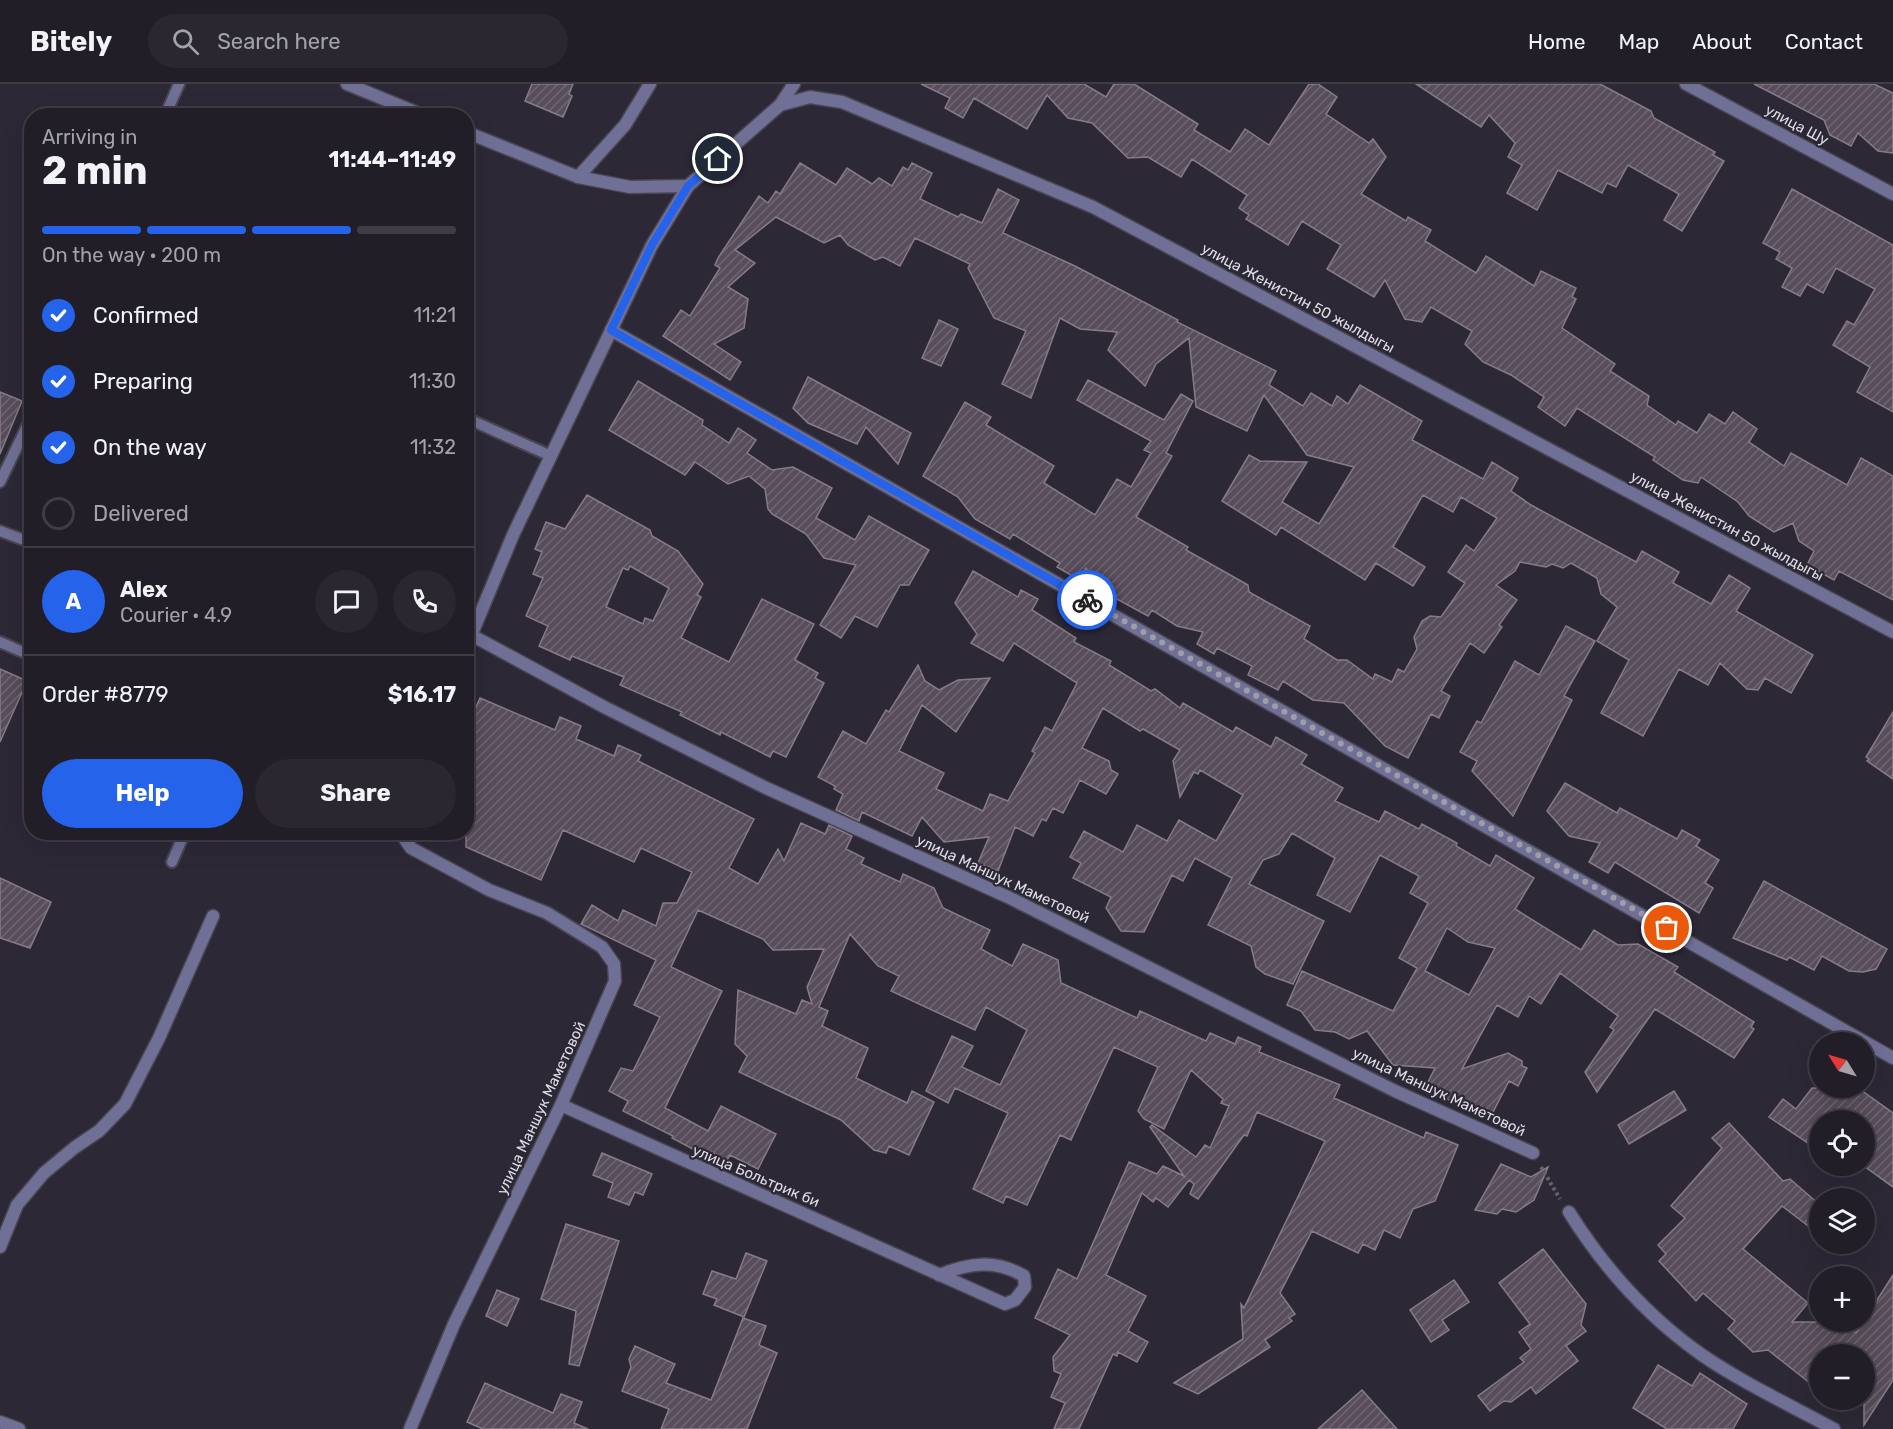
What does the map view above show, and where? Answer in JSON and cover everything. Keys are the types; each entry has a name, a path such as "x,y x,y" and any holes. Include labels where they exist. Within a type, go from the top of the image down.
{"street":[{"path":"347,84 406,108"},
{"path":"578,177 625,125 650,84"},
{"path":"780,105 794,84"},
{"name":"улица Шу","path":"1686,84 1893,194"},
{"name":"улица Женистин 50 жылдыгы","path":"474,631 513,535 611,330 652,245 688,186 780,105 810,97 842,102 1093,207 1893,632"},
{"path":"474,135 578,177 630,187 688,186"},
{"path":"611,330 1893,1058"},
{"name":"улица Маншук Маметовой","path":"474,637 606,708 765,787 1000,893 1395,1091 1533,1153"},
{"name":"улица Маншук Маметовой","path":"406,840 411,848 489,890 548,914 602,947 614,964 615,981 561,1105 454,1324 410,1429"},
{"path":"0,1247 17,1205 44,1173 99,1131 125,1104 155,1048 213,916"},
{"name":"улица Больтрик би","path":"561,1105 939,1275 1005,1304 1015,1300 1025,1287 1024,1276 1007,1266 988,1263 960,1266 939,1275"},
{"path":"1569,1212 1585,1239 1624,1288 1702,1355 1834,1429"},
{"path":"0,1422 20,1429"}],"lane":[{"path":"168,108 178,84"},
{"path":"474,422 551,456"},
{"path":"0,482 24,432"},
{"path":"0,531 24,540"},
{"path":"0,642 24,652"},
{"path":"172,862 182,840"}],"path":[{"path":"1533,1153 1569,1212"}],"building":[{"path":"532,84 573,84 569,94 572,96 563,117 525,101"},
{"path":"921,84 1084,84 1106,97 1114,84 1134,84 1198,124 1194,130 1230,152 1245,129 1269,145 1309,84 1318,84 1337,97 1326,114 1369,143 1373,139 1386,157 1361,194 1406,221 1408,217 1431,230 1425,241 1476,273 1486,256 1534,286 1541,271 1576,288 1572,297 1576,299 1562,328 1615,364 1610,371 1649,396 1647,405 1676,425 1678,421 1697,433 1709,414 1725,424 1733,412 1757,429 1749,442 1784,466 1791,453 1847,485 1861,458 1893,476 1893,600 1839,571 1834,580 1807,565 1814,551 1799,541 1793,523 1774,532 1749,516 1738,502 1701,477 1698,483 1683,480 1653,460 1655,457 1577,408 1565,426 1538,407 1544,397 1511,375 1483,362 1465,344 1472,331 1431,307 1422,322 1405,319 1385,280 1374,297 1327,269 1341,245 1302,221 1288,245 1246,219 1249,215 1239,208 1247,195 1192,159 1181,177 1148,157 1128,158 1092,123 1068,118 1047,95 1027,129 974,98 963,118 945,108 950,98"},
{"path":"1416,84 1600,84 1651,111 1654,118 1715,152 1713,155 1724,161 1682,231 1664,220 1679,194 1628,165 1616,187 1607,183 1602,193 1558,170 1537,210 1507,193 1522,165 1508,157 1515,143 1489,115 1481,127"},
{"path":"1754,84 1874,84 1893,93 1893,153 1878,151 1858,133 1851,146 1830,135 1824,120"},
{"path":"800,163 836,185 847,168 872,184 879,178 892,186 903,167 908,170 912,163 932,173 920,199 958,217 961,214 982,223 998,189 1019,200 1003,233 1075,266 1178,320 1177,322 1276,371 1269,385 1303,406 1311,393 1332,406 1337,396 1348,404 1360,385 1422,421 1412,440 1483,479 1492,462 1518,478 1511,491 1531,505 1636,562 1642,551 1679,572 1673,583 1711,604 1729,575 1750,588 1736,611 1813,655 1791,693 1765,678 1758,690 1747,689 1720,663 1708,685 1679,669 1643,736 1601,713 1629,660 1597,641 1617,607 1601,594 1597,578 1571,563 1563,568 1552,564 1546,567 1520,562 1515,571 1496,585 1517,600 1499,625 1502,627 1484,653 1470,643 1441,691 1450,696 1439,718 1431,714 1408,758 1385,746 1344,703 1313,700 1283,681 1278,690 1248,675 1252,666 1217,648 1214,654 1197,644 1203,632 1177,626 1152,610 1148,616 1102,591 1086,568 1079,580 1057,567 1060,563 1013,534 1010,539 975,519 958,497 923,476 965,402 991,417 986,425 1054,466 1044,483 1095,515 1117,479 1131,487 1151,453 1144,450 1151,441 1077,400 1088,380 1164,420 1181,394 1193,401 1166,453 1172,456 1136,517 1188,547 1186,550 1248,585 1249,592 1310,626 1304,639 1337,660 1347,660 1373,679 1375,674 1392,682 1398,669 1404,672 1417,649 1414,637 1422,621 1430,616 1441,617 1465,583 1448,572 1466,545 1474,551 1497,518 1461,497 1453,512 1423,495 1393,547 1425,567 1413,586 1376,563 1365,580 1281,527 1276,535 1222,501 1249,455 1260,461 1307,462 1282,502 1319,524 1354,467 1307,455 1264,395 1247,431 1196,407 1189,338 1156,364 1145,386 1108,350 1117,332 1080,329 1060,318 1031,398 1002,384 1026,331 994,318 968,268 970,264 915,238 900,266 883,257 875,260 848,245 840,235 824,243 776,217 735,250 755,263 728,287 748,299 744,328 714,344 741,362 730,380 663,336 681,310 690,316 720,268 715,265 718,258 759,196 768,203 776,191 780,194"},
{"path":"1792,189 1893,245 1893,412 1857,392 1870,367 1833,345 1847,321 1854,325 1875,289 1836,268 1823,293 1807,284 1800,296 1782,287 1792,268 1776,259 1780,252 1763,243"},
{"path":"939,320 958,329 941,366 922,358"},
{"path":"808,377 911,433 898,464 866,427 857,444 808,423 793,408"},
{"path":"638,381 703,420 702,425 729,443 738,428 756,440 747,453 772,470 793,467 832,488 816,518 855,540 869,516 929,550 909,585 900,585 877,627 855,616 841,638 820,625 856,565 824,558 806,534 772,514 768,509 765,489 749,476 728,484 695,462 685,475 609,430"},
{"path":"0,392 22,401 0,454"},
{"path":"587,495 650,530 652,536 678,551 703,584 697,595 701,597 681,638 729,662 762,599 814,624 795,660 818,673 815,678 824,683 786,757 773,751 770,757 721,732 720,735 680,715 682,712 620,685 624,677 572,656 570,660 539,646 548,626 526,616 543,578 533,574 542,552 535,549 546,522 565,529","holes":["630,566 669,588 653,621 645,618 643,624 606,607 623,568 628,570"]},
{"path":"973,571 1018,597 1021,590 1038,599 1032,610 1076,638 1074,642 1111,661 1109,665 1151,691 1155,689 1180,708 1183,703 1233,732 1236,727 1271,747 1276,737 1307,755 1301,764 1343,788 1335,801 1379,822 1385,811 1419,829 1422,824 1457,843 1456,846 1490,866 1496,855 1534,878 1515,909 1581,950 1594,930 1618,945 1638,944 1678,967 1674,972 1754,1022 1751,1027 1754,1029 1734,1058 1655,1009 1597,1092 1585,1072 1614,1030 1610,1027 1618,1016 1560,973 1541,1004 1529,996 1518,1017 1497,1005 1462,1069 1508,1053 1522,1061 1522,1066 1527,1068 1518,1086 1509,1081 1492,1114 1479,1115 1425,1088 1435,1068 1393,1065 1367,1031 1349,1039 1335,1032 1315,1030 1301,1011 1287,1005 1302,971 1393,1011 1417,968 1399,958 1428,903 1410,893 1419,876 1380,855 1350,912 1317,895 1335,858 1292,833 1279,854 1263,860 1249,884 1324,921 1293,984 1265,974 1256,967 1251,946 1208,925 1232,878 1195,858 1183,881 1172,875 1144,932 1121,931 1106,908 1111,897 1073,878 1081,863 1070,857 1084,831 1123,852 1137,825 1167,841 1179,820 1216,841 1243,795 1200,770 1198,774 1194,772 1180,797 1173,761 1180,750 1143,729 1140,731 1103,708 1082,748 1109,761 1111,770 1118,774 1106,794 1080,780 1063,813 1053,808 1046,821 1042,819 1033,836 1015,827 998,871 978,863 989,837 944,842 922,817 912,836 862,812 859,821 836,810 843,794 834,789 835,786 818,777 843,731 866,744 886,710 889,712 918,665 925,681 939,690 958,680 990,678 956,732 922,705 899,751 944,773 936,789 983,811 990,794 1008,801 1035,753 1032,751 1045,727 1052,731 1077,683 1014,643 1003,661 971,643 977,634 955,603","holes":["1447,928 1468,942 1495,948 1469,995 1425,971"]},
{"path":"1566,626 1595,641 1564,696 1572,700 1513,816 1472,771 1477,761 1460,752 1477,721 1481,723 1515,661 1539,675"},
{"path":"0,669 24,680 24,688 0,742"},
{"path":"480,698 555,730 560,717 581,726 576,739 614,756 618,745 641,755 638,761 754,819 729,868 758,884 778,849 784,861 801,823 825,834 829,825 852,836 846,849 864,858 861,864 900,882 903,874 934,888 943,908 990,930 981,949 1012,966 1023,944 1058,960 1061,983 1137,1018 1140,1011 1206,1041 1210,1033 1235,1044 1238,1037 1261,1047 1259,1052 1340,1085 1334,1098 1424,1138 1426,1132 1458,1145 1435,1201 1413,1209 1400,1238 1384,1230 1375,1250 1363,1244 1358,1253 1312,1231 1280,1293 1295,1314 1289,1318 1292,1321 1265,1340 1270,1347 1198,1394 1174,1383 1243,1339 1241,1304 1244,1308 1325,1141 1257,1112 1247,1136 1244,1135 1198,1199 1190,1194 1194,1184 1189,1180 1168,1207 1156,1198 1153,1202 1142,1193 1106,1275 1146,1296 1128,1331 1148,1342 1137,1362 1118,1352 1117,1356 1113,1354 1079,1429 1054,1429 1065,1403 1051,1397 1061,1374 1054,1371 1053,1357 1070,1335 1035,1318 1058,1269 1077,1279 1129,1162 1157,1174 1163,1166 1184,1176 1150,1127 1152,1125 1196,1157 1205,1145 1210,1148 1229,1106 1221,1103 1223,1099 1191,1070 1164,1129 1144,1119 1138,1111 1158,1067 1114,1047 1071,1140 1060,1135 1027,1205 1006,1196 1003,1203 973,1189 1008,1113 955,1088 948,1103 926,1091 952,1036 973,1046 962,1067 1000,1085 1027,1030 986,1007 975,1030 891,991 899,976 878,966 850,934 819,1007 828,1011 822,1026 868,1048 856,1078 907,1103 912,1091 934,1102 909,1155 889,1146 886,1153 874,1150 841,1120 739,1072 747,1056 735,1044 738,990 796,1014 802,1000 812,1004 807,987 824,949 773,950 763,939 698,910 671,967 722,991 665,1108 708,1131 721,1106 776,1134 758,1169 730,1155 727,1160 710,1151 702,1154 672,1138 673,1136 623,1111 628,1101 609,1091 621,1068 633,1071 660,1017 634,1005 656,960 581,924 592,905 618,921 623,910 656,926 663,903 677,903 692,872 641,848 634,862 563,830 541,880 466,847 466,840 474,840 474,712"},
{"path":"1893,712 1893,779 1867,761 1869,759 1866,757"},
{"path":"1565,783 1617,813 1620,808 1677,839 1682,830 1700,840 1696,846 1719,860 1705,883 1713,888 1699,913 1615,862 1608,873 1589,862 1600,843 1569,836 1547,811"},
{"path":"0,878 51,902 30,948 0,938"},
{"path":"1764,881 1887,949 1876,969 1863,972 1849,971 1822,956 1814,970 1789,957 1787,960 1733,938"},
{"path":"1674,1091 1686,1110 1629,1144 1618,1125"},
{"path":"1809,1092 1809,1098 1872,1098 1893,1113 1893,1187 1875,1174 1875,1110 1809,1110 1809,1144 1769,1117 1783,1099 1796,1109"},
{"path":"1729,1123 1783,1181 1790,1179 1809,1195 1809,1227 1782,1206 1743,1249 1808,1303 1792,1322 1809,1322 1809,1332 1875,1332 1875,1303 1893,1275 1893,1380 1875,1408 1875,1344 1809,1344 1809,1382 1768,1350 1753,1352 1728,1329 1735,1321 1703,1293 1696,1301 1659,1261 1666,1254 1658,1245 1685,1218 1671,1206 1722,1148 1712,1138"},
{"path":"602,1153 652,1174 643,1195 635,1192 629,1205 608,1197 613,1183 593,1175"},
{"path":"1501,1164 1531,1177 1548,1167 1534,1200 1516,1212 1502,1209 1497,1214 1475,1210"},
{"path":"566,1224 619,1241 579,1366 569,1364 576,1311 541,1299"},
{"path":"1543,1249 1586,1304 1581,1325 1586,1331 1566,1346 1578,1361 1536,1394 1531,1387 1511,1402 1504,1401 1490,1411 1478,1396 1524,1362 1520,1358 1531,1349 1519,1332 1530,1324 1499,1283"},
{"path":"746,1253 767,1261 744,1317 714,1305 717,1299 703,1294 712,1271 736,1279"},
{"path":"1454,1280 1469,1302 1442,1320 1449,1330 1431,1342 1410,1310"},
{"path":"497,1290 519,1299 507,1326 486,1316"},
{"path":"743,1318 766,1326 759,1345 777,1353 747,1429 661,1429 669,1409 622,1391 631,1367 629,1359 635,1346 675,1364 666,1383 711,1400"},
{"path":"1658,1365 1692,1386 1700,1373 1747,1404 1733,1429 1667,1429 1633,1408"},
{"path":"485,1383 553,1413 561,1394 582,1402 574,1423 588,1429 483,1429 467,1422"},
{"path":"1362,1390 1397,1429 1318,1429"},
{"path":"1864,1410 1874,1410 1864,1425"}],"way so far":[{"path":"1087,600 1667,928"}],"route":[{"path":"718,159 688,186 652,245 611,330 1087,600"}]}
